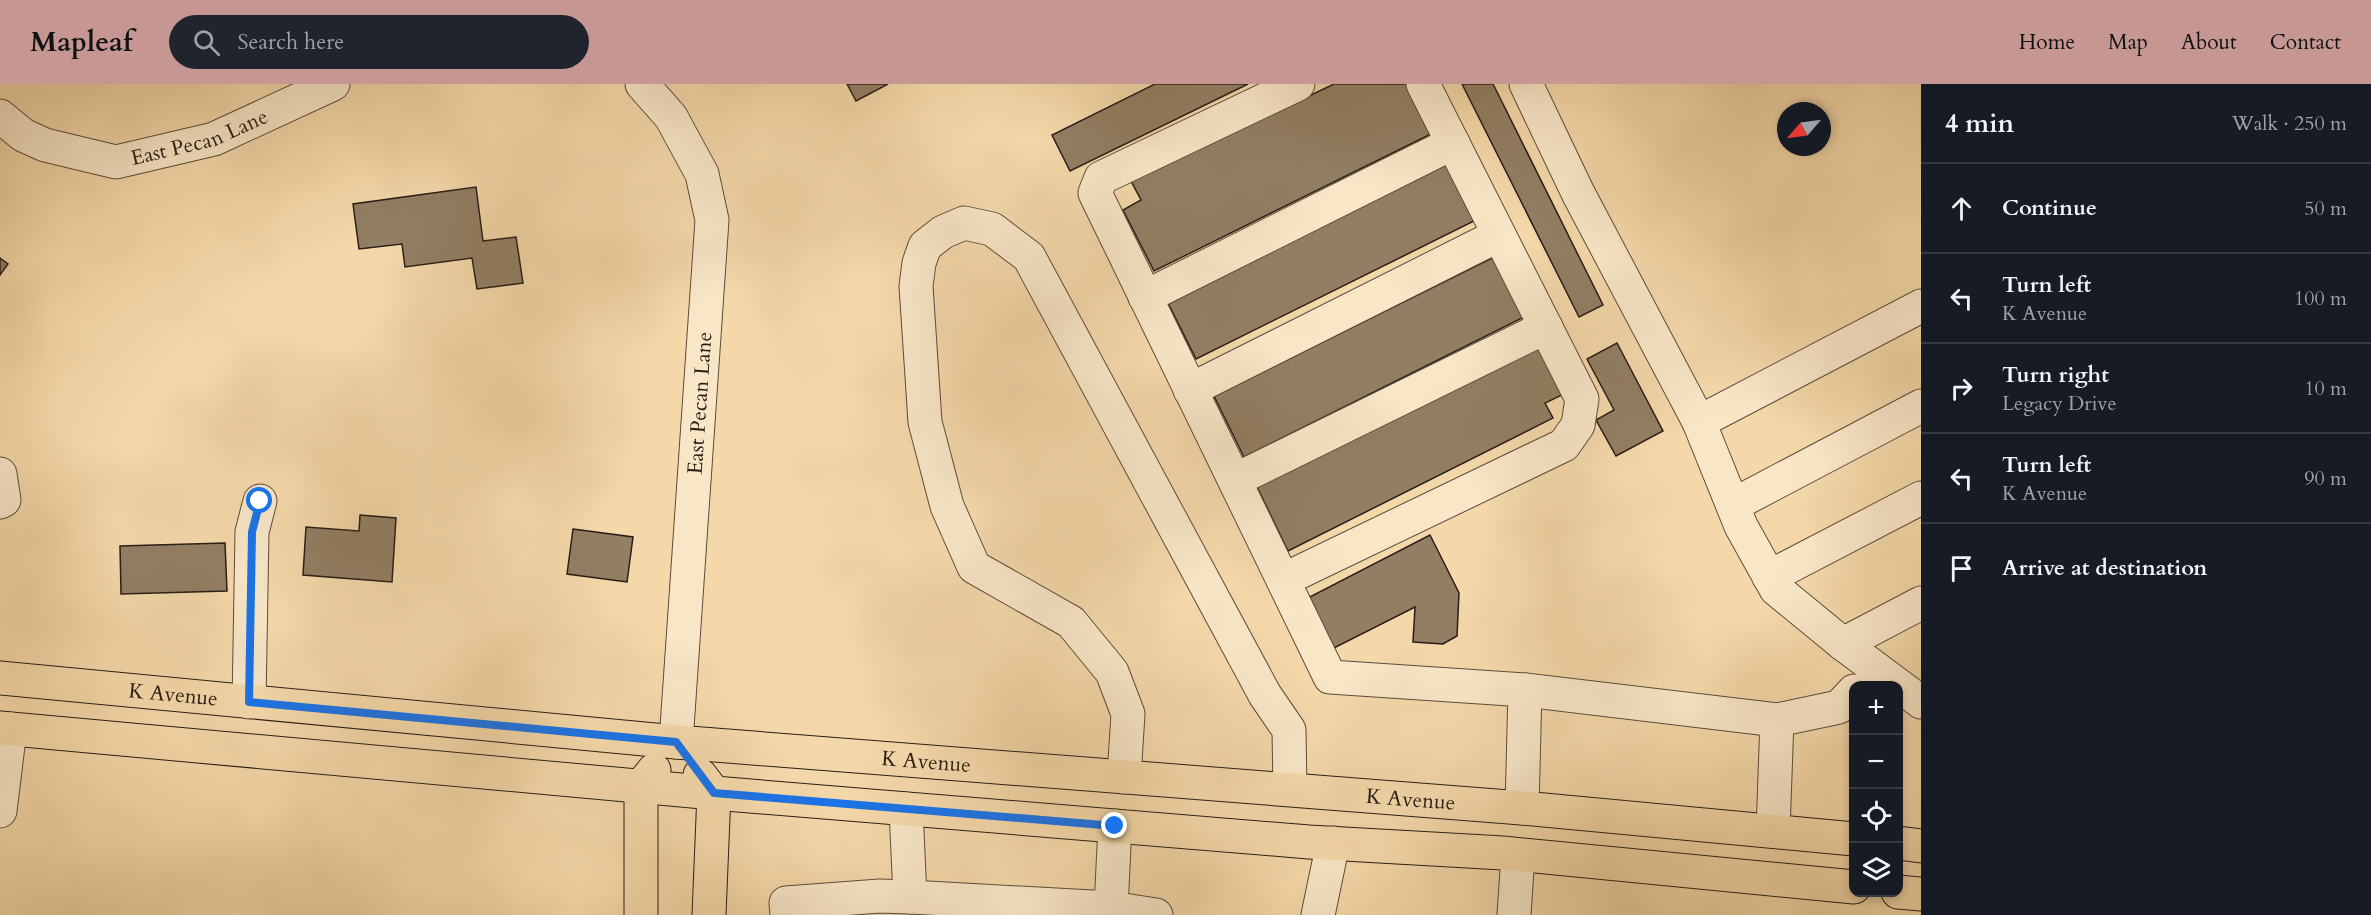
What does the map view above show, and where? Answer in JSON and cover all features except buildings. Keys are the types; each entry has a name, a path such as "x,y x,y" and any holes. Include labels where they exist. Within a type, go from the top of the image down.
{"main road":[{"name":"K Avenue","path":"0,678 676,742 1522,808 1849,839"},
{"path":"5,729 906,809 1333,843 1518,855 1849,888"},
{"path":"640,915 641,786 676,742 714,793 709,915"},
{"path":"1115,826 1124,777"},
{"path":"1518,855 1522,808"},
{"path":"1903,844 1921,846"},
{"path":"1903,892 1921,894"}],"street":[{"name":"East Pecan Lane","path":"0,116 23,135 45,145 116,162 214,139 333,84"},
{"name":"East Pecan Lane","path":"642,84 671,117 702,174 712,220 676,742"},
{"path":"1298,84 1101,177 1095,193 1330,677 1525,690 1777,720 1839,707 1849,696"},
{"path":"1283,580 1564,445 1578,425 1582,399 1423,84"},
{"path":"1526,84 1578,193 1699,422 1741,526 1769,577 1776,589 1843,644 1862,681"},
{"path":"1145,297 1453,142"},
{"path":"1124,777 1128,714 1112,672 1071,622 974,567 947,506 925,422 916,286 919,263 925,246 943,232 964,223 992,229 1029,257 1265,695 1289,730 1290,789"},
{"path":"1191,390 1499,235"},
{"path":"1699,422 1921,306"},
{"path":"1234,480 1546,327"},
{"path":"1733,505 1921,406"},
{"path":"0,474 3,500 0,502"},
{"path":"1769,577 1921,498"},
{"path":"249,702 252,532 260,501"},
{"path":"1843,644 1921,603"},
{"path":"1522,808 1525,690"},
{"path":"1903,696 1921,702"},
{"path":"1773,831 1777,720"},
{"path":"0,811 5,729"},
{"path":"891,903 906,809"},
{"path":"1111,908 1115,826"},
{"path":"1318,915 1333,843"},
{"path":"1514,915 1518,855"},
{"path":"786,915 786,903 1111,908 1156,915"}],"route":[{"path":"260,501 252,532 249,702 676,742 714,793 1115,826"}]}
